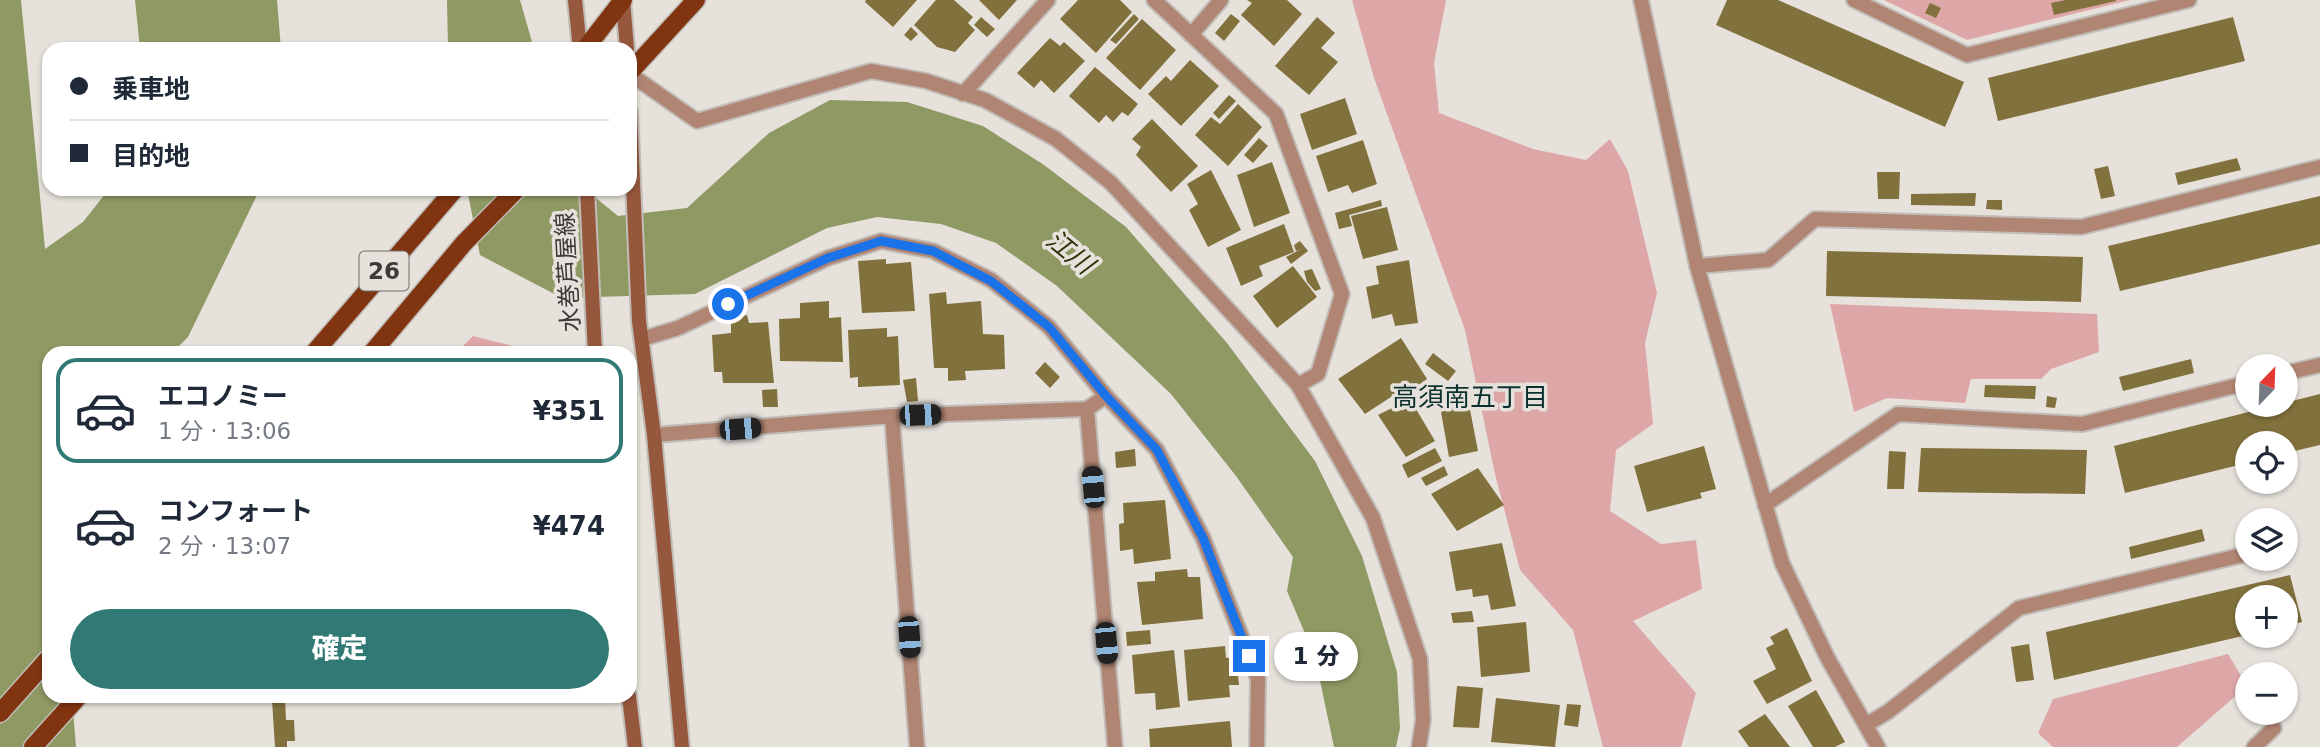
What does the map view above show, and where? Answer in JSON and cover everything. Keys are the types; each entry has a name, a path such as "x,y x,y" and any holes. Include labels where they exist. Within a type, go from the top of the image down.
{"main road":[{"path":"575,0 581,42"},
{"path":"588,42 623,0"},
{"path":"623,0 626,42"},
{"path":"637,65 696,0"},
{"name":"26","path":"320,346 449,196"},
{"name":"26","path":"378,346 464,243 510,196"},
{"name":"水巻芦屋線","path":"587,196 595,346"},
{"path":"633,196 639,321 654,435 682,747"},
{"path":"0,713 42,667"},
{"path":"33,747 73,703"},
{"path":"630,703 635,747"}],"street":[{"path":"963,93 1048,0"},
{"path":"1154,0 1276,114 1342,294 1318,374 1298,385"},
{"path":"1191,35 1221,0"},
{"path":"1641,0 1697,266 1782,564 1827,657 1878,747"},
{"path":"1854,0 1967,55 2189,0"},
{"path":"637,78 697,121 871,71 926,81 985,100 1056,139 1111,183 1298,385 1373,518 1420,659 1423,720 1419,747"},
{"path":"1697,266 1768,260 1815,219 2081,227 2320,167"},
{"path":"642,339 678,328 828,258 881,241 933,251 991,281 1049,327 1106,396 1157,450 1203,538 1258,679 1257,747"},
{"path":"2298,370 2320,365"},
{"path":"1765,505 1898,414 2082,424 2235,386"},
{"path":"654,435 892,416 1087,409 1106,396"},
{"path":"1087,409 1115,747"},
{"path":"892,416 917,747"},
{"path":"1866,725 1889,711 2020,608 2235,557"},
{"path":"2254,747 2274,728"}],"shaded area":[{"path":"1352,0 1446,0 1434,63 1439,113 1533,149 1586,160 1610,139 1628,171 1657,293 1645,343 1653,424 1616,450 1610,511 1661,544 1696,540 1702,589 1633,621 1696,693 1681,747 1603,747 1573,630 1520,570 1495,474 1465,330 1374,78"},
{"path":"1884,0 2130,0 1967,40"},
{"path":"1830,304 2097,314 2099,352 2051,369 2041,379 1971,379 1965,403 1887,398 1854,412"},
{"path":"473,336 513,346 463,346"},
{"path":"2228,654 2235,666 2235,696 2177,747 2053,747 2038,733 2053,699"}],"water":[{"path":"0,0 21,0 45,249 83,222 103,196 257,196 188,337 179,346 42,346 42,703 72,703 76,747 0,747"},
{"path":"135,0 277,0 280,42 139,42"},
{"path":"447,0 520,0 532,42 448,42"},
{"name":"江川","path":"830,100 907,102 983,126 1044,165 1126,227 1227,343 1315,461 1362,556 1397,672 1400,728 1396,747 1334,747 1315,657 1287,591 1293,557 1236,476 1171,394 1057,286 996,243 941,224 877,217 827,228 695,294 562,298 480,255 468,196 594,196 618,216 687,208 769,133"}],"building":[{"path":"917,0 893,27 865,2"},
{"path":"936,0 954,0 973,17 968,23 975,30 955,52 937,47 914,25"},
{"path":"979,0 1017,0 999,20"},
{"path":"1078,0 1120,0 1132,12 1096,53 1060,19"},
{"path":"1247,0 1287,0 1302,14 1274,46 1241,15 1252,3"},
{"path":"1727,0 1778,0 1964,82 1945,127 1716,25"},
{"path":"2066,0 2116,1 2054,15 2051,3"},
{"path":"1930,3 1941,8 1936,18 1925,13"},
{"path":"1134,14 1139,19 1116,44 1110,40"},
{"path":"1231,14 1240,21 1224,41 1215,33"},
{"path":"981,17 995,29 987,37 974,25"},
{"path":"1317,17 1335,33 1321,48 1338,62 1309,95 1275,66"},
{"path":"2233,17 2245,61 1998,121 1988,78"},
{"path":"1142,19 1176,50 1140,90 1106,58"},
{"path":"911,27 918,34 911,41 904,35"},
{"path":"1050,38 1060,46 1064,42 1085,61 1054,93 1041,80 1034,88 1017,73"},
{"path":"1190,60 1219,86 1181,126 1148,94 1166,76 1171,81"},
{"path":"1095,67 1138,104 1128,116 1122,112 1113,122 1106,115 1099,123 1069,96"},
{"path":"1229,95 1236,101 1219,119 1213,113"},
{"path":"1345,98 1357,134 1312,150 1300,114"},
{"path":"1238,104 1262,127 1228,166 1195,135 1211,117 1220,124"},
{"path":"1152,119 1198,166 1171,192 1136,155 1141,147 1132,139"},
{"path":"1259,138 1268,146 1253,163 1244,155"},
{"path":"1363,140 1377,184 1352,193 1348,185 1328,192 1316,156"},
{"path":"2237,158 2241,170 2178,185 2175,173"},
{"path":"1272,162 1290,213 1254,227 1237,175"},
{"path":"2108,166 2115,196 2101,199 2094,169"},
{"path":"1211,170 1241,230 1208,247 1189,210 1198,204 1187,184"},
{"path":"1877,172 1900,172 1899,199 1878,199"},
{"path":"1976,193 1975,206 1911,205 1911,194"},
{"path":"2320,196 2320,244 2120,291 2108,246"},
{"path":"1381,200 1382,206 1349,215 1352,226 1339,229 1335,213"},
{"path":"1987,200 2002,200 2002,210 1986,209"},
{"path":"1387,207 1398,250 1363,259 1351,216"},
{"path":"1284,224 1294,252 1259,266 1263,276 1241,286 1226,248"},
{"path":"1300,241 1308,251 1291,264 1286,257 1301,249 1296,251 1294,245"},
{"path":"1827,251 2083,257 2081,302 1826,296"},
{"path":"886,259 886,264 911,262 915,311 862,313 858,261"},
{"path":"1409,260 1418,323 1395,326 1392,314 1372,319 1366,287 1379,284 1376,266"},
{"path":"1293,266 1317,297 1277,328 1253,296"},
{"path":"1312,269 1321,289 1315,291 1307,282 1304,271"},
{"path":"946,292 947,304 981,301 983,334 1004,335 1005,369 965,371 966,380 948,381 948,368 934,368 929,294"},
{"path":"829,301 829,318 841,317 843,362 780,361 779,319 800,318 800,303"},
{"path":"747,315 749,323 768,322 774,383 723,383 722,372 714,372 712,335 731,333 731,318"},
{"path":"887,328 887,337 898,336 900,385 858,387 858,377 850,378 848,330"},
{"path":"1401,338 1427,379 1397,400 1394,395 1365,414 1338,379"},
{"path":"1433,353 1456,371 1448,381 1425,364"},
{"path":"2191,359 2194,373 2123,391 2119,377"},
{"path":"1045,362 1060,377 1050,388 1035,373"},
{"path":"916,378 918,401 907,402 903,380"},
{"path":"1985,385 2036,386 2035,399 1984,397"},
{"path":"777,389 778,407 763,407 762,390"},
{"path":"1466,389 1478,451 1449,457 1438,395"},
{"path":"2320,394 2320,445 2298,450 2298,431 2235,431 2235,466 2125,493 2114,446 2235,415 2298,417 2298,400"},
{"path":"2047,396 2057,398 2055,408 2046,407"},
{"path":"1410,399 1435,441 1406,457 1378,415"},
{"path":"1704,446 1716,489 1700,493 1702,498 1647,512 1634,466"},
{"path":"1435,448 1442,461 1408,478 1402,465"},
{"path":"1921,448 2087,450 2085,494 1918,492"},
{"path":"1135,449 1136,466 1116,468 1115,452"},
{"path":"1889,451 1906,452 1904,489 1887,489"},
{"path":"1444,466 1448,475 1426,486 1421,478"},
{"path":"1478,468 1504,505 1457,531 1431,494"},
{"path":"1165,500 1171,559 1134,564 1133,549 1120,551 1119,524 1124,523 1123,503"},
{"path":"2202,529 2205,541 2131,559 2129,547"},
{"path":"1502,543 1516,606 1491,610 1488,595 1473,597 1472,589 1456,591 1449,552"},
{"path":"1187,569 1188,577 1200,577 1203,619 1142,625 1137,582 1155,581 1155,572"},
{"path":"2290,575 2293,585 2247,585"},
{"path":"2235,588 2235,638 2054,680 2046,632"},
{"path":"2298,606 2302,622 2298,623"},
{"path":"1472,611 1474,622 1453,623 1451,613"},
{"path":"1526,622 1530,672 1481,677 1477,627"},
{"path":"1787,628 1812,681 1767,704 1753,681 1776,669 1766,648 1774,644 1770,637"},
{"path":"1150,630 1151,644 1127,646 1126,632"},
{"path":"2029,644 2034,680 2016,682 2011,647"},
{"path":"1225,646 1226,658 1236,657 1239,685 1229,685 1230,697 1188,701 1184,650"},
{"path":"1174,650 1180,707 1156,710 1155,693 1135,694 1132,655"},
{"path":"1457,686 1483,688 1479,728 1453,727"},
{"path":"1816,690 1845,742 1835,747 1813,747 1788,706"},
{"path":"1496,698 1560,705 1555,747 1491,742"},
{"path":"272,703 285,703 286,720 294,720 295,741 287,741 287,747 275,747"},
{"path":"1567,704 1581,705 1578,727 1564,725"},
{"path":"1765,714 1790,747 1749,747 1738,731"},
{"path":"1230,721 1232,747 1150,747 1149,729"}],"district":[{"name":"高須南五丁目","path":"1470,397"}],"route":[{"path":"728,304 828,258 881,241 933,251 991,281 1049,327 1106,396 1157,450 1203,538 1249,656"}]}
